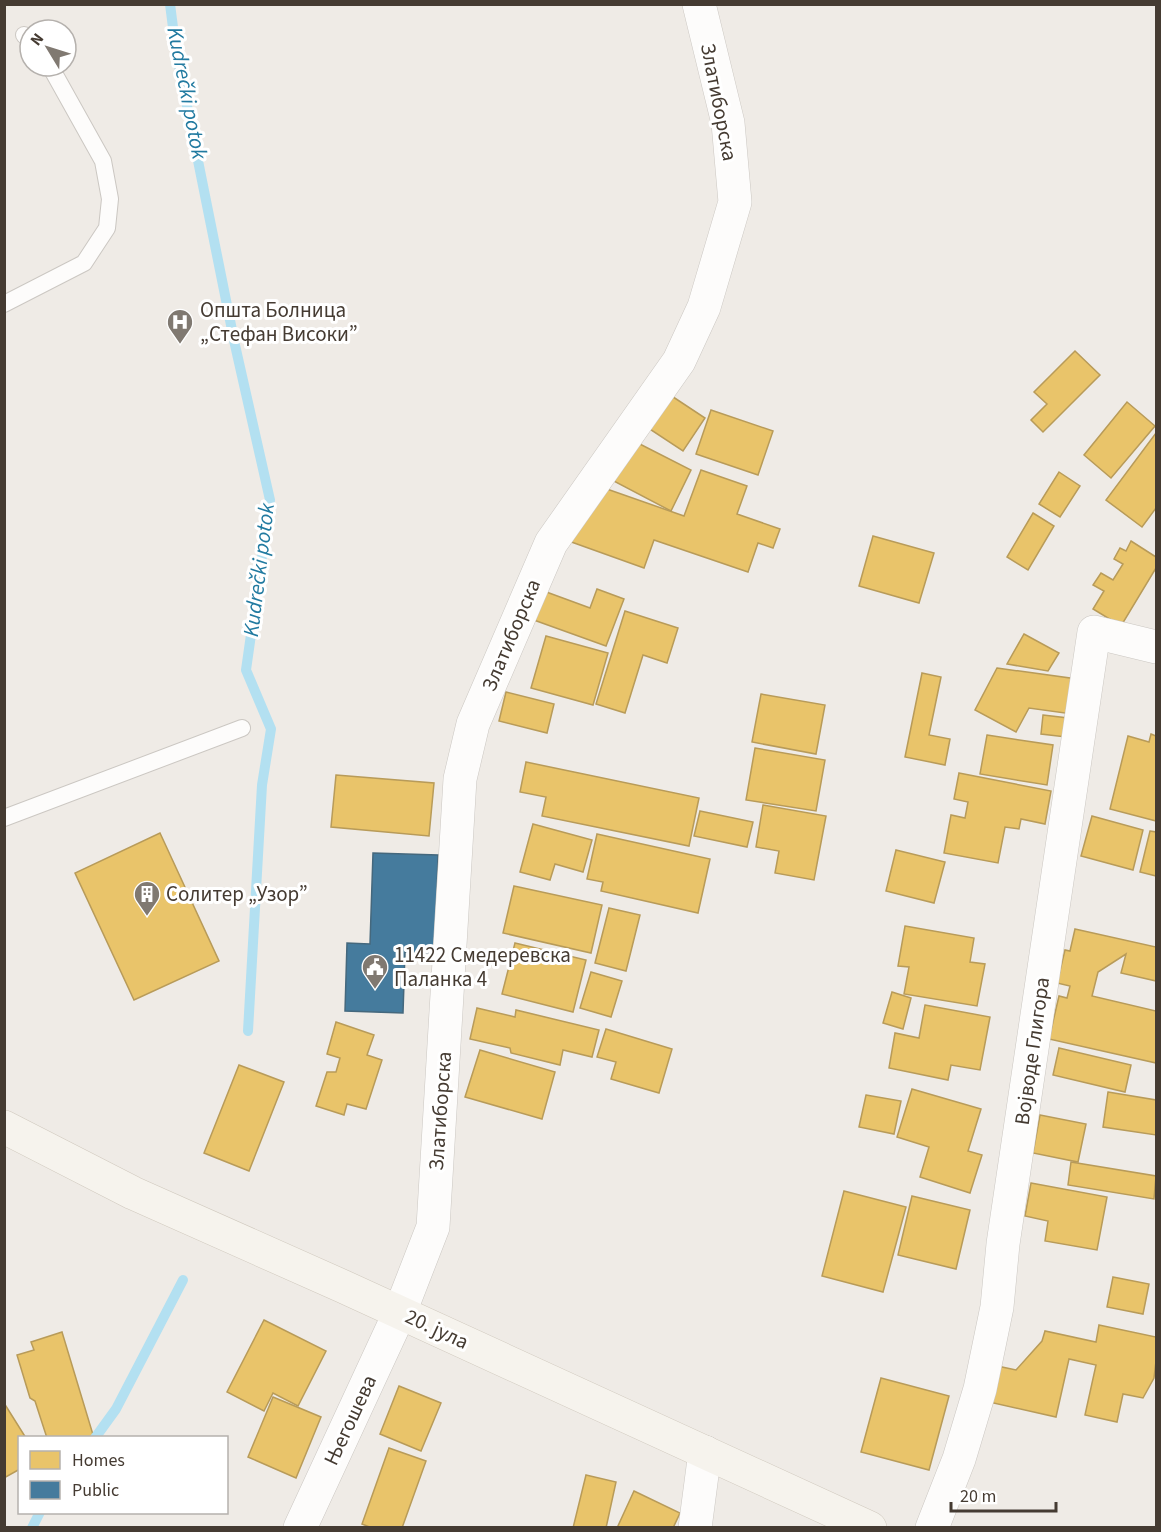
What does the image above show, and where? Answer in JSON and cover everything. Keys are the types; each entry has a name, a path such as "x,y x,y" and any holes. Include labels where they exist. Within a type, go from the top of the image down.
{"main road":[{"name":"20. јула","path":"4,1127 133,1193 400,1312 870,1527"}],"street":[{"name":"Златиборска","path":"400,1312 433,1227 460,779 473,724 551,543 679,361 704,307 735,202 728,123 699,4"},
{"name":"Војводе Глигора","path":"932,1527 972,1419 993,1327 1003,1244 1094,632 1156,647"},
{"name":"Његошева","path":"300,1527 400,1312"},
{"path":"695,1527 705,1452"}],"lane":[{"path":"4,304 84,263 107,228 110,199 103,161 57,78"},
{"path":"4,818 242,728"}],"building: Homes":[{"path":"1075,351 1100,375 1043,432 1031,420 1047,404 1034,392"},
{"path":"655,385 705,418 683,451 633,418"},
{"path":"1127,402 1155,426 1111,478 1084,455"},
{"path":"711,410 773,431 758,475 696,454"},
{"path":"1156,433 1156,508 1142,527 1106,500"},
{"path":"628,438 691,470 671,511 608,478"},
{"path":"701,470 747,486 737,514 780,529 773,548 758,543 748,572 654,540 644,568 563,539 584,481 684,516"},
{"path":"1059,472 1080,486 1060,517 1039,504"},
{"path":"1033,513 1054,526 1028,570 1007,557"},
{"path":"873,536 934,553 919,603 859,586"},
{"path":"1131,541 1156,557 1156,568 1121,626 1093,609 1104,591 1093,585 1101,573 1113,580 1123,564 1114,559 1120,548 1126,551"},
{"path":"597,589 624,599 606,646 531,619 541,590 590,608"},
{"path":"625,611 678,628 667,663 643,655 625,713 596,704"},
{"path":"1024,634 1059,653 1048,671 1007,664"},
{"path":"546,636 608,653 593,705 531,688"},
{"path":"997,668 1077,679 1072,714 1029,708 1016,732 975,710"},
{"path":"922,673 941,677 929,735 950,739 945,765 905,757"},
{"path":"506,692 554,704 547,733 499,721"},
{"path":"761,694 825,705 816,754 752,742"},
{"path":"1043,715 1068,718 1066,737 1041,734"},
{"path":"1151,734 1156,736 1156,821 1110,809 1128,736 1149,742"},
{"path":"987,735 1053,745 1047,785 980,774"},
{"path":"755,748 825,760 816,811 746,800"},
{"path":"526,762 699,798 689,846 542,816 546,797 520,792"},
{"path":"959,773 1051,791 1045,824 1021,819 1019,829 1005,827 998,863 944,853 951,815 965,818 968,802 954,799"},
{"path":"336,775 434,783 429,836 331,827"},
{"path":"763,805 826,816 814,880 775,873 779,851 756,847"},
{"path":"700,811 753,822 747,847 694,836"},
{"path":"1092,816 1143,830 1133,870 1081,856"},
{"path":"533,824 592,840 583,872 555,864 550,880 520,872"},
{"path":"1150,831 1156,832 1156,876 1140,872"},
{"name":"Солитер „Узор”","path":"160,833 219,961 134,1000 75,873"},
{"path":"597,834 710,859 698,913 601,891 603,882 587,879"},
{"path":"896,850 945,862 934,903 886,891"},
{"path":"514,886 602,905 591,953 503,933"},
{"path":"609,908 640,915 626,971 595,963"},
{"path":"905,926 974,938 970,962 985,964 977,1006 904,994 909,967 898,966"},
{"path":"1075,929 1156,947 1156,981 1121,973 1126,954 1098,972 1092,996 1156,1011 1156,1063 1049,1039 1059,996 1067,998 1070,986 1057,983 1065,950 1070,951"},
{"path":"515,943 586,960 573,1012 502,994"},
{"path":"591,972 622,981 611,1017 580,1008"},
{"path":"892,992 911,998 903,1029 883,1023"},
{"path":"925,1005 990,1017 980,1070 951,1065 948,1080 889,1068 895,1033 919,1038"},
{"path":"477,1008 515,1017 516,1010 599,1030 592,1057 563,1050 560,1065 511,1053 510,1048 470,1039"},
{"path":"336,1022 374,1035 367,1055 382,1060 366,1109 347,1104 344,1115 316,1106 327,1072 336,1072 340,1058 327,1054"},
{"path":"606,1029 672,1049 659,1093 611,1079 616,1062 597,1057"},
{"path":"1059,1048 1131,1065 1125,1092 1053,1075"},
{"path":"480,1050 555,1072 542,1119 465,1097"},
{"path":"239,1065 284,1082 249,1171 204,1153"},
{"path":"912,1089 981,1109 968,1151 982,1155 970,1193 920,1177 929,1147 897,1137"},
{"path":"1108,1092 1156,1100 1156,1135 1103,1127"},
{"path":"866,1095 901,1101 894,1134 859,1127"},
{"path":"1040,1115 1086,1124 1078,1162 1033,1153"},
{"path":"1071,1162 1156,1176 1154,1199 1068,1185"},
{"path":"1031,1183 1107,1197 1097,1250 1045,1241 1048,1221 1025,1216"},
{"path":"844,1191 906,1207 883,1292 822,1276"},
{"path":"912,1196 970,1210 956,1269 898,1255"},
{"path":"1113,1277 1149,1284 1143,1314 1107,1307"},
{"path":"264,1320 326,1351 298,1406 273,1393 264,1411 227,1392"},
{"path":"1099,1325 1156,1337 1154,1378 1143,1398 1123,1394 1117,1422 1085,1415 1096,1365 1069,1359 1056,1417 989,1402 997,1366 1016,1370 1042,1341 1045,1331 1096,1342"},
{"path":"62,1332 93,1436 46,1436 35,1401 30,1398 17,1355 34,1350 31,1342"},
{"path":"881,1378 949,1396 929,1470 861,1452"},
{"path":"399,1386 441,1403 421,1451 380,1434"},
{"path":"273,1397 321,1417 296,1478 248,1457"},
{"path":"4,1403 25,1436 18,1436 18,1470 4,1478"},
{"path":"389,1448 426,1461 402,1528 372,1528 362,1524"},
{"path":"586,1475 616,1482 606,1528 573,1528"},
{"path":"634,1491 680,1513 673,1528 617,1528"}],"building: Public":[{"path":"373,853 438,855 435,953 405,952 403,1013 345,1011 347,943 370,944"}],"waterway":[{"name":"Kudrečki potok","path":"170,4 176,51 235,345 270,500 246,670 271,729 262,785 248,1031"},
{"name":"Kudrečki potok","path":"96,1436 116,1409 183,1280"},
{"name":"Kudrečki potok","path":"32,1528 39,1514"}],"place":[{"name":"Општа Болница „Стефан Високи”","path":"180,345"},
{"name":"Солитер „Узор”","path":"147,917"},
{"name":"11422 Смедеревска Паланка 4","path":"375,990"}]}
